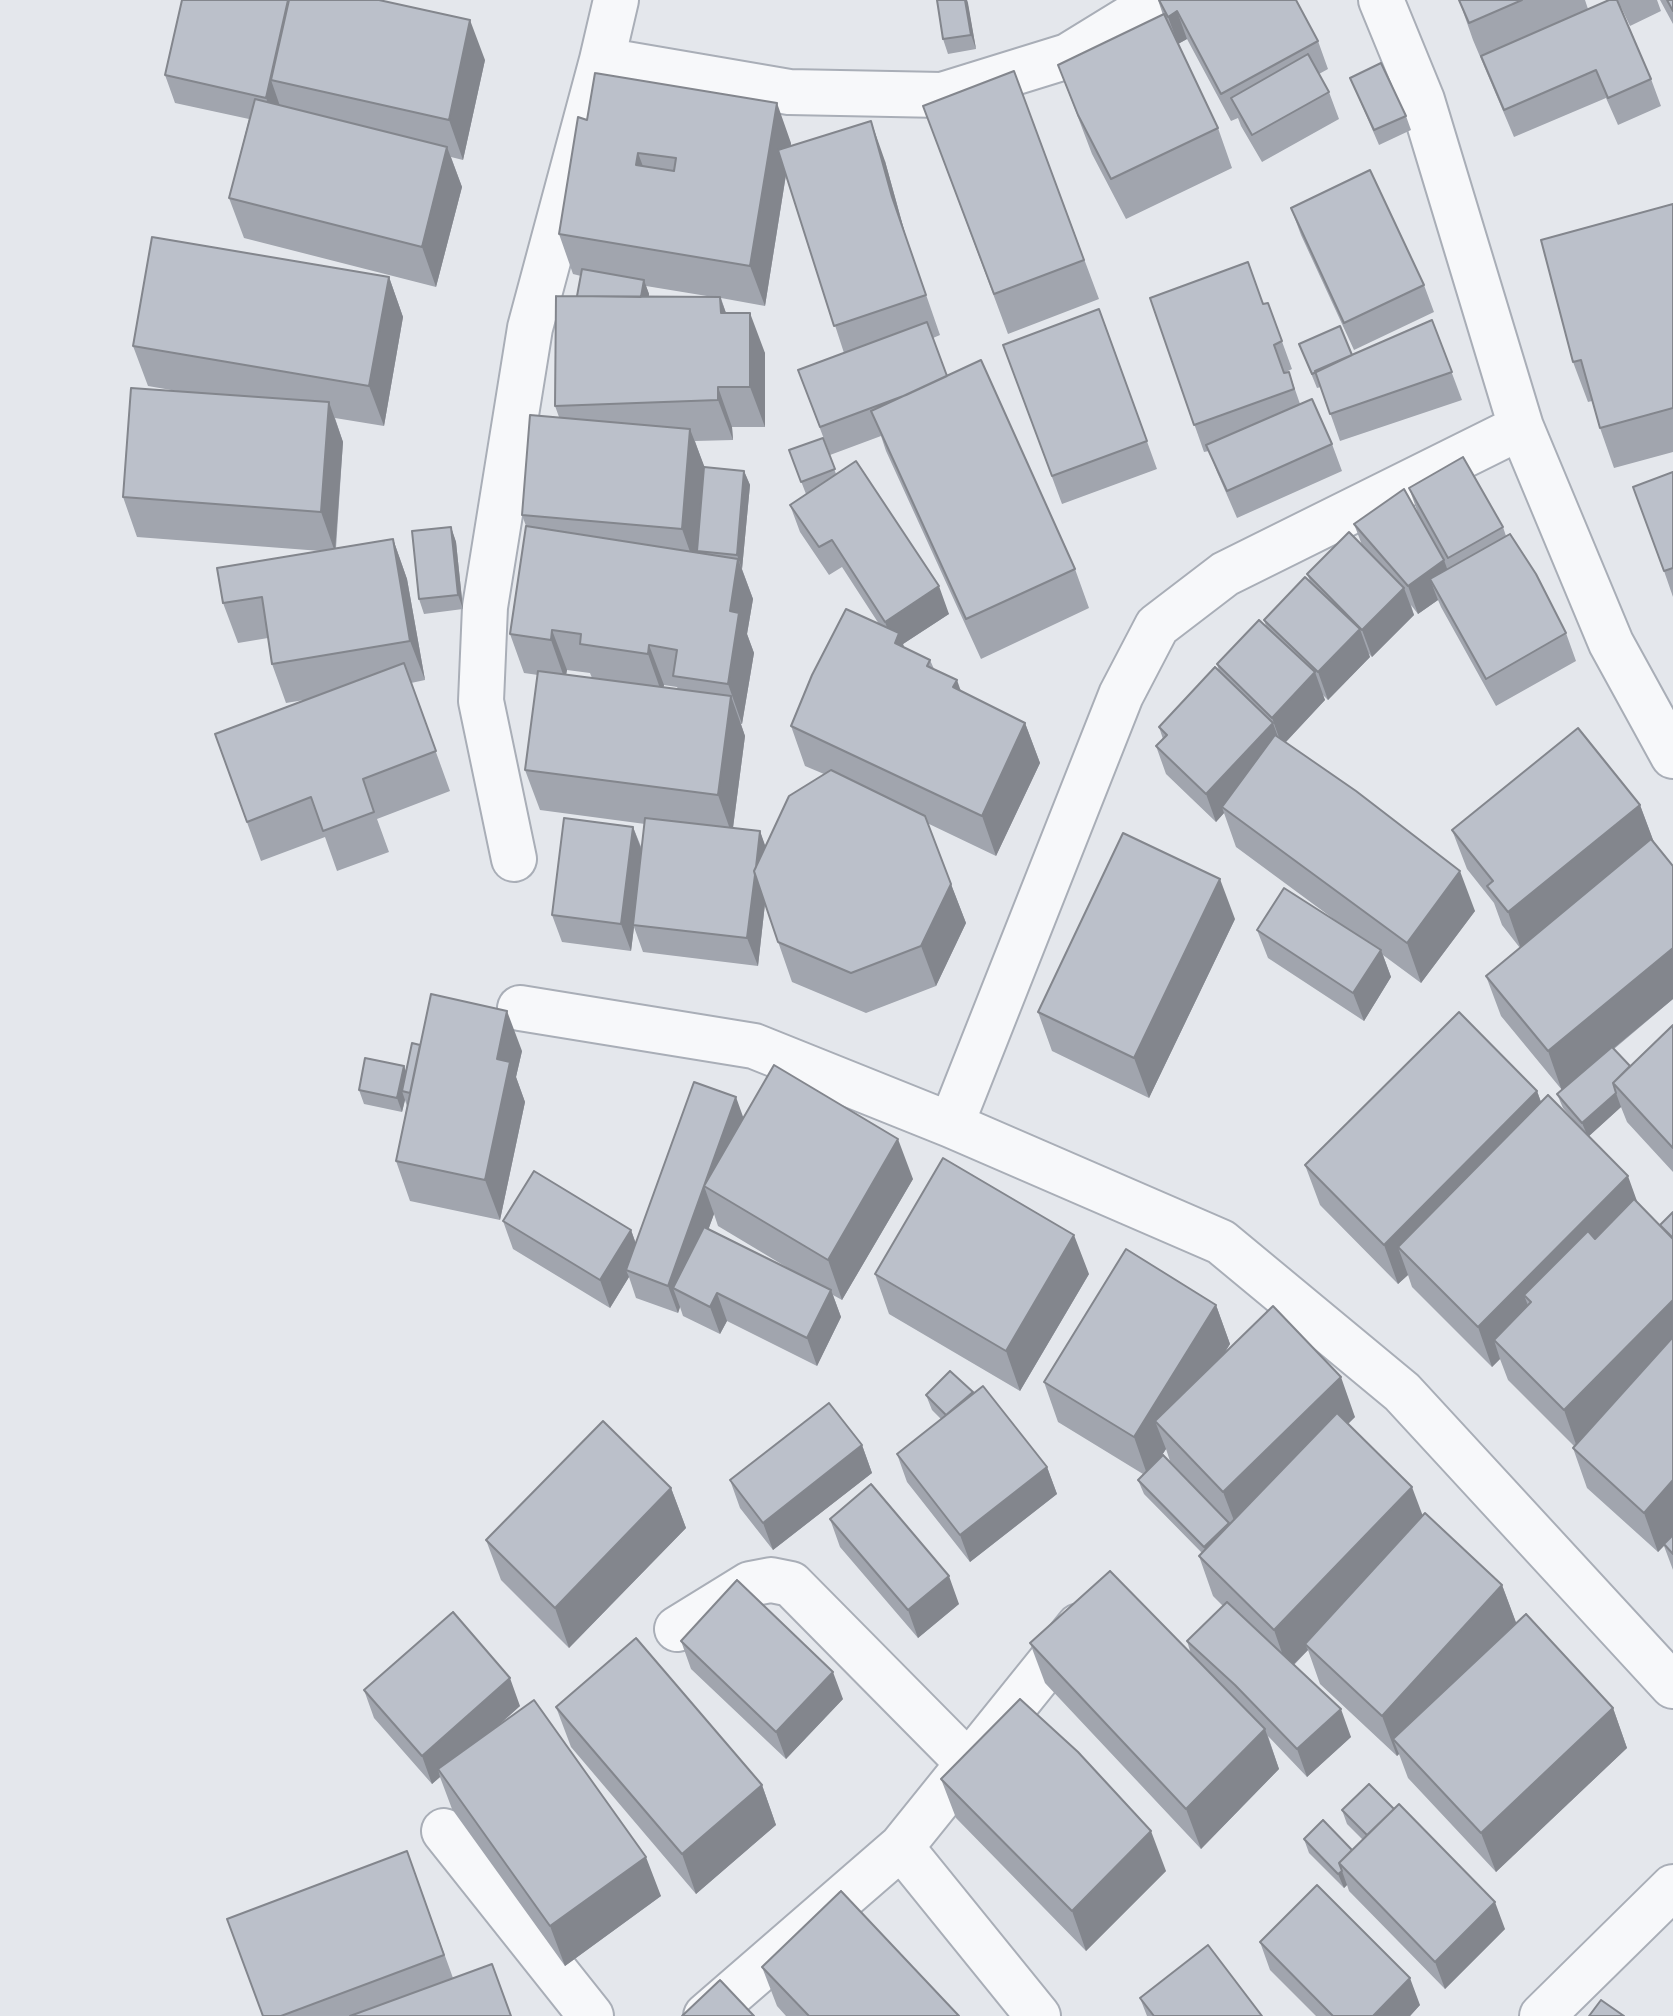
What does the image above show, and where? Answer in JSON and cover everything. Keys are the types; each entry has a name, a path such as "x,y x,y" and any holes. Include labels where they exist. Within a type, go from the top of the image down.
{"street":[{"path":"514,859 481,701 485,607 530,328 616,0"},
{"path":"602,60 789,92 942,95 1068,56 1159,0"},
{"path":"1381,0 1422,100 1521,427 1611,643 1673,756"},
{"path":"951,1125 1121,695 1157,626 1225,574 1521,427"},
{"path":"520,1008 754,1046 951,1125 1221,1242 1402,1392 1673,1686"},
{"path":"677,1629 750,1584 771,1580 791,1584 968,1763"},
{"path":"706,2016 901,1847 1099,1602"},
{"path":"444,1831 591,2016"},
{"path":"901,1847 1038,2016"},
{"path":"1542,2016 1673,1887"}],"building":[{"path":"182,0 288,0 266,98 165,75"},
{"path":"289,0 379,0 470,20 449,120 271,80"},
{"path":"937,0 965,0 971,35 943,39"},
{"path":"1159,0 1296,0 1318,41 1221,94 1177,11 1168,17"},
{"path":"1459,0 1522,0 1469,23"},
{"path":"1609,0 1617,0 1651,79 1608,98 1596,70 1504,110 1481,56"},
{"path":"1164,14 1218,128 1111,179 1078,115 1058,65"},
{"path":"1308,54 1329,92 1252,135 1231,98"},
{"path":"1381,63 1406,116 1374,130 1350,78"},
{"path":"1014,71 1084,260 994,294 923,106"},
{"path":"595,73 777,103 750,266 559,234 578,117 587,120","holes":["638,153 676,158 674,171 636,165"]},
{"path":"255,99 447,147 422,247 229,198"},
{"path":"871,121 892,197 926,295 834,326 778,150"},
{"path":"1370,170 1424,285 1344,323 1291,208"},
{"path":"1673,204 1673,408 1600,428 1581,360 1573,362 1541,240"},
{"path":"152,237 389,277 369,386 133,346"},
{"path":"1248,262 1263,304 1268,303 1282,341 1274,345 1284,373 1289,372 1294,389 1194,425 1150,298"},
{"path":"582,269 644,280 641,297 577,296"},
{"path":"556,296 720,297 721,313 750,313 750,387 718,387 718,400 555,406"},
{"path":"1099,309 1147,441 1052,476 1003,345"},
{"path":"1432,320 1452,372 1330,414 1315,371"},
{"path":"927,322 947,376 820,427 798,370"},
{"path":"1340,326 1352,355 1312,374 1299,344"},
{"path":"981,360 1075,569 966,619 871,411"},
{"path":"131,388 329,402 321,512 123,497"},
{"path":"1312,399 1332,444 1227,491 1206,445"},
{"path":"530,415 690,429 682,529 522,515"},
{"path":"823,438 835,469 801,482 789,450"},
{"path":"1463,457 1503,527 1448,558 1409,488"},
{"path":"856,461 939,586 885,622 832,540 819,547 790,505"},
{"path":"704,467 744,471 737,555 697,551"},
{"path":"1673,472 1673,568 1664,571 1633,487"},
{"path":"1404,489 1444,560 1408,586 1354,524"},
{"path":"526,526 738,559 730,611 739,613 728,684 673,676 677,650 649,645 648,654 580,644 581,634 552,630 551,640 510,634"},
{"path":"451,527 458,595 419,599 412,531"},
{"path":"1349,532 1404,588 1362,630 1307,574"},
{"path":"1510,534 1536,574 1566,633 1486,679 1430,579"},
{"path":"393,539 410,641 272,664 262,597 223,603 217,568"},
{"path":"1305,577 1360,629 1318,672 1264,620"},
{"path":"846,609 899,633 895,643 930,660 927,666 957,680 953,687 1025,723 982,816 791,726 812,675"},
{"path":"1259,620 1315,672 1272,718 1217,664"},
{"path":"404,663 436,751 363,779 374,812 323,831 311,797 247,822 215,734"},
{"path":"1215,667 1273,723 1206,794 1156,746 1167,735 1159,727"},
{"path":"538,671 731,696 718,795 525,770"},
{"path":"1578,728 1640,805 1508,912 1487,886 1493,881 1452,830"},
{"path":"1275,735 1356,791 1460,871 1407,943 1222,807"},
{"path":"831,770 925,816 951,884 921,946 851,973 778,942 754,871 789,796"},
{"path":"564,818 633,827 621,924 552,915"},
{"path":"645,818 760,831 747,938 633,925"},
{"path":"1123,833 1220,879 1134,1058 1038,1012"},
{"path":"1651,839 1673,866 1673,948 1548,1051 1486,976"},
{"path":"1284,888 1381,950 1353,993 1257,930"},
{"path":"431,994 507,1011 497,1059 510,1062 485,1180 396,1161"},
{"path":"1459,1012 1537,1091 1384,1245 1305,1165"},
{"path":"1673,1025 1673,1148 1613,1083"},
{"path":"412,1043 420,1045 410,1093 402,1091"},
{"path":"1612,1047 1630,1066 1613,1083 1616,1093 1582,1123 1557,1094"},
{"path":"365,1058 404,1066 397,1098 359,1090"},
{"path":"774,1065 898,1139 828,1260 704,1186"},
{"path":"694,1082 736,1097 668,1286 626,1270"},
{"path":"1548,1095 1628,1176 1478,1327 1398,1247"},
{"path":"943,1158 1074,1235 1006,1351 875,1274"},
{"path":"534,1171 631,1230 600,1280 503,1221"},
{"path":"1634,1199 1673,1239 1673,1300 1564,1410 1494,1340 1531,1302 1524,1295 1588,1231 1595,1239"},
{"path":"1673,1212 1673,1238 1660,1225"},
{"path":"704,1227 831,1290 807,1338 717,1293 710,1307 673,1288"},
{"path":"1126,1249 1216,1305 1134,1437 1044,1382"},
{"path":"1273,1306 1341,1377 1223,1492 1155,1421"},
{"path":"1673,1337 1673,1480 1644,1513 1573,1448"},
{"path":"950,1371 973,1392 946,1415 926,1395"},
{"path":"983,1386 1047,1467 960,1535 897,1454"},
{"path":"829,1403 862,1445 763,1523 730,1480"},
{"path":"1337,1413 1412,1487 1274,1630 1199,1556"},
{"path":"603,1421 671,1488 555,1608 486,1540"},
{"path":"1163,1455 1229,1523 1204,1547 1138,1480"},
{"path":"871,1484 949,1576 908,1610 830,1519"},
{"path":"1425,1513 1502,1585 1382,1716 1305,1644"},
{"path":"1673,1535 1673,1554 1664,1544"},
{"path":"1110,1571 1265,1729 1186,1809 1030,1643"},
{"path":"737,1580 833,1672 776,1732 681,1641"},
{"path":"1227,1602 1341,1709 1297,1749 1187,1641"},
{"path":"453,1612 510,1678 422,1756 364,1690"},
{"path":"1526,1614 1613,1708 1481,1833 1393,1739"},
{"path":"636,1638 762,1785 682,1854 556,1707"},
{"path":"1020,1699 1078,1752 1151,1831 1072,1911 941,1779"},
{"path":"534,1700 646,1857 550,1926 438,1769"},
{"path":"1369,1784 1394,1809 1367,1835 1342,1810"},
{"path":"1399,1804 1495,1902 1435,1962 1339,1863"},
{"path":"1323,1820 1352,1850 1339,1863 1342,1871 1338,1874 1304,1839"},
{"path":"407,1851 444,1955 281,2016 263,2016 227,1919"},
{"path":"1317,1885 1410,1978 1373,2016 1333,2016 1260,1942"},
{"path":"841,1891 959,2016 809,2016 762,1967"},
{"path":"1208,1945 1262,2016 1154,2016 1140,1998"},
{"path":"492,1964 511,2016 350,2016"},
{"path":"720,1980 754,2016 682,2016"},
{"path":"1601,2000 1624,2016 1589,2016"}]}
